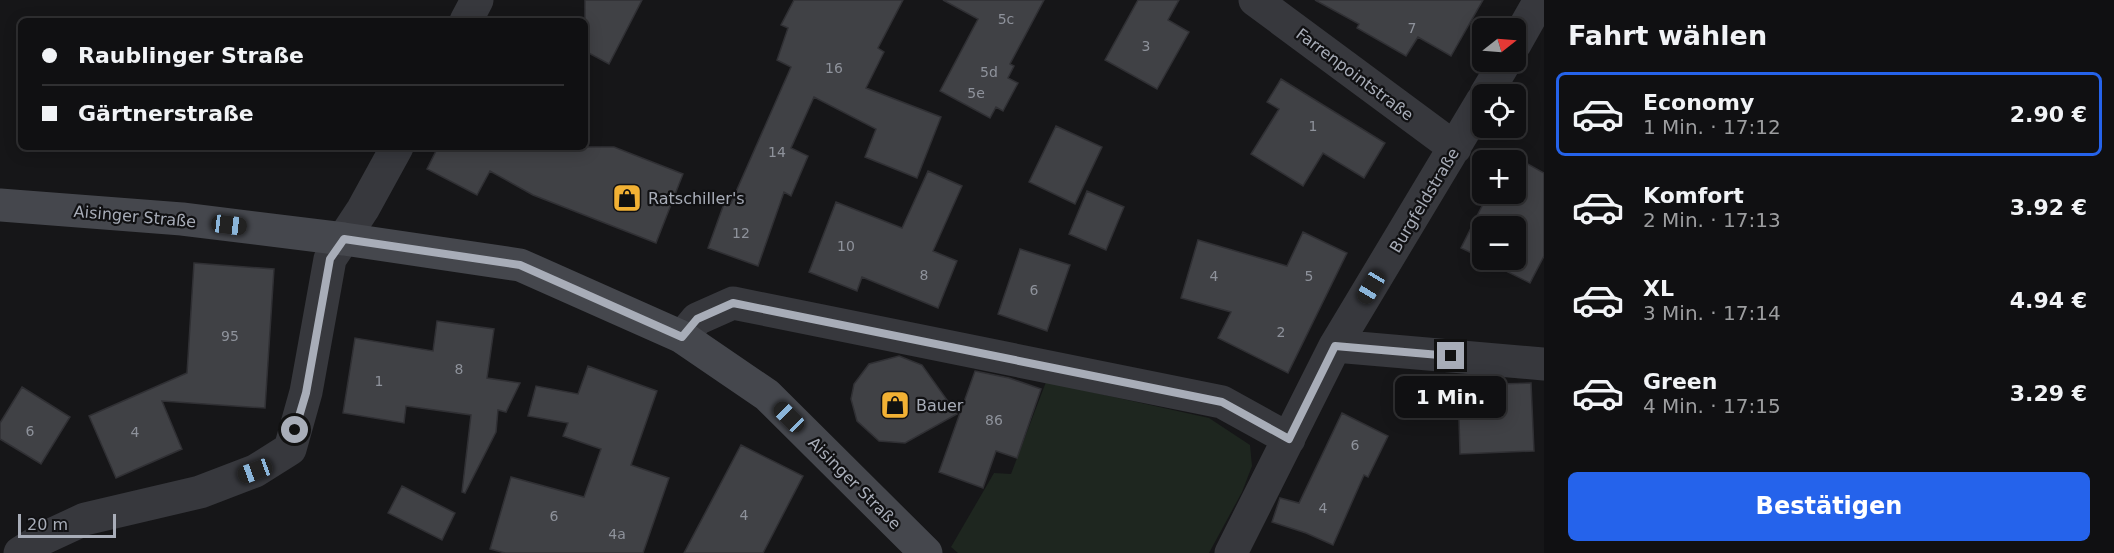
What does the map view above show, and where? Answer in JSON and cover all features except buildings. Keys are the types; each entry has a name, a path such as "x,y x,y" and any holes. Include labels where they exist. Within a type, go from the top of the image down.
{"main road":[{"name":"Aisinger Straße","path":"0,205 182,219 344,239 520,265 682,337 767,395 926,553"}],"street":[{"path":"468,18 477,0"},
{"name":"Farrenpointstraße","path":"1256,0 1455,148"},
{"path":"1526,25 1540,0"},
{"name":"Burgfeldstraße","path":"1231,553 1335,346 1472,118"},
{"path":"20,553 42,539 85,519 200,492 255,471 290,449 306,393 330,259 363,209 395,150"},
{"path":"682,337 697,319 733,303 1222,402 1289,439"},
{"path":"1335,346 1544,364"}],"shaded area":[{"path":"1046,382 1209,418 1250,445 1252,466 1242,492 1209,553 958,553 951,547 994,473 1011,474"}],"place":[{"name":"Ratschiller's","path":"627,198"},
{"name":"Bauer","path":"895,405"}],"route":[{"path":"295,430 306,393 330,259 344,239 520,265 682,337 697,319 733,303 1222,402 1289,439 1335,346 1451,356"}]}
